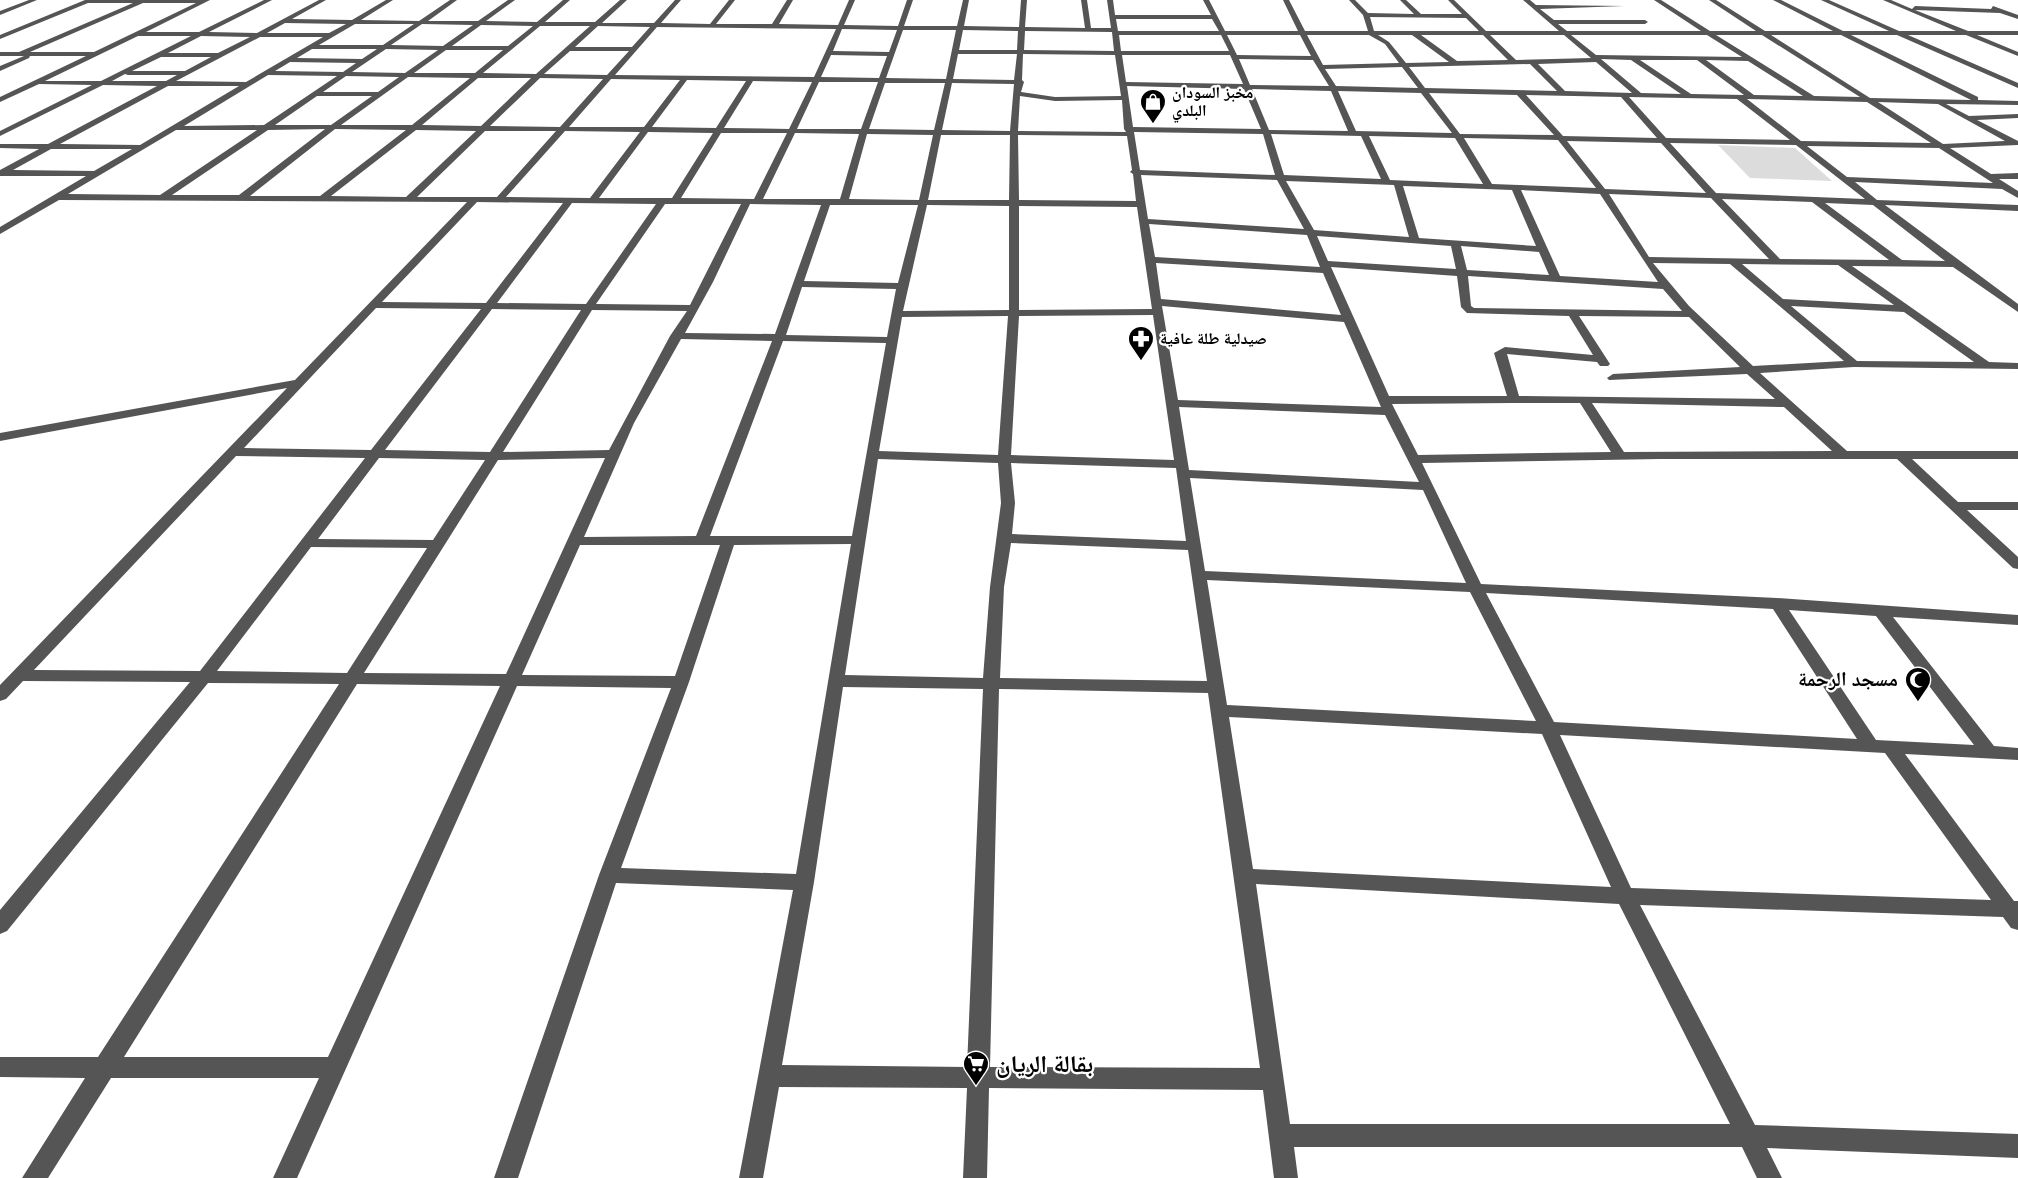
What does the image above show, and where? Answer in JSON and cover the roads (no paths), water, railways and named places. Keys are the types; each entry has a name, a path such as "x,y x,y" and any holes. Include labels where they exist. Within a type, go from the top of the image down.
{"street":[{"path":"0,13 34,0"},
{"path":"0,134 269,0"},
{"path":"1,173 323,0"},
{"path":"2,228 390,0"},
{"path":"163,197 454,0"},
{"path":"241,198 333,127 512,0"},
{"path":"323,198 414,128 567,0"},
{"path":"410,199 539,75 624,0"},
{"path":"499,200 678,0"},
{"path":"711,26 732,0"},
{"path":"774,27 790,0"},
{"path":"285,1178 612,454 676,336 793,132 852,0"},
{"path":"844,202 864,132 910,0"},
{"path":"751,1178 804,882 858,540 902,286 923,202 966,0"},
{"path":"975,1178 992,684 997,587 1008,503 1004,460 1014,314 1014,133 1024,0"},
{"path":"1206,0 1248,87 1281,177 1310,232 1387,405 1475,587 1548,728 1625,896 1770,1178"},
{"path":"1286,0 1315,58 1334,88 1353,133"},
{"path":"1352,0 1366,15 1372,34 1387,43 1458,136 1489,186"},
{"path":"1403,0 1419,15"},
{"path":"1451,0 1513,61"},
{"path":"1526,0 1639,95"},
{"path":"1610,0 1661,33"},
{"path":"1657,0 1811,98"},
{"path":"1712,0 2018,195"},
{"path":"1776,0 1981,102"},
{"path":"1824,0 2018,86"},
{"path":"1886,0 2018,54"},
{"path":"3,35 89,1 206,1"},
{"path":"20,54 142,1"},
{"path":"0,100 206,1"},
{"path":"1088,30 1084,2 1093,3"},
{"path":"1979,4 2018,17"},
{"path":"1534,7 1621,6"},
{"path":"1906,8 2000,11"},
{"path":"282,21 1088,30 1111,14 1214,17"},
{"path":"1111,14 1223,33 1763,32 2009,33 2018,35"},
{"path":"1111,14 1134,172 1184,469 1218,710 1245,876 1286,1178"},
{"path":"1366,15 1467,16"},
{"path":"1552,22 1645,22"},
{"path":"1414,33 1454,62"},
{"path":"136,34 331,35"},
{"path":"311,47 509,48"},
{"path":"570,49 636,49"},
{"path":"955,52 1117,52 1315,58"},
{"path":"827,53 892,54"},
{"path":"0,54 94,54"},
{"path":"0,69 33,54"},
{"path":"159,55 218,56"},
{"path":"1322,67 1632,57 1751,59"},
{"path":"1632,57 1689,96"},
{"path":"1698,58 1752,97"},
{"path":"288,60 363,61"},
{"path":"1531,61 1563,93"},
{"path":"122,73 187,73"},
{"path":"266,73 948,80 1019,88 1055,99 1123,91 1248,87 2018,103"},
{"path":"593,200 686,77"},
{"path":"675,201 751,78"},
{"path":"36,83 248,84"},
{"path":"1519,92 1562,137 1602,190 1665,286 1750,370 1844,455"},
{"path":"314,94 380,94"},
{"path":"1623,94 1714,196 1777,261"},
{"path":"1739,97 1955,264 2018,309"},
{"path":"1935,101 2017,144"},
{"path":"1969,118 2018,116"},
{"path":"174,128 333,127 1014,133 1266,131 1942,147 2017,144"},
{"path":"1363,133 1386,181"},
{"path":"0,146 141,147"},
{"path":"1134,172 2018,208"},
{"path":"1,173 96,174"},
{"path":"1989,177 2018,176"},
{"path":"1844,179 2004,186"},
{"path":"1397,182 1416,240"},
{"path":"1515,187 1556,279"},
{"path":"58,197 1140,204"},
{"path":"0,695 476,200"},
{"path":"0,925 204,677 570,200"},
{"path":"1815,200 1899,263"},
{"path":"34,1178 588,308 662,201"},
{"path":"701,542 779,338 826,202"},
{"path":"1144,221 1541,249"},
{"path":"1455,243 1462,272 1466,307 1471,311 1691,314"},
{"path":"1150,260 1462,272 1665,286"},
{"path":"1646,260 1955,264"},
{"path":"1731,260 1854,364"},
{"path":"1840,262 1987,366"},
{"path":"798,284 902,286"},
{"path":"1783,302 1907,309"},
{"path":"374,305 694,308"},
{"path":"897,314 1014,314 1156,307 1348,319"},
{"path":"1573,314 1627,399"},
{"path":"676,336 893,340"},
{"path":"1514,399 1500,353 1505,350 1601,358"},
{"path":"1612,378 1854,364 2018,366"},
{"path":"0,437 301,382"},
{"path":"1172,403 1387,405 1514,399 1789,403"},
{"path":"1584,399 1620,456"},
{"path":"233,452 494,456 612,454"},
{"path":"1899,454 2018,565"},
{"path":"872,455 1184,469 1428,486"},
{"path":"1413,459 2018,455"},
{"path":"1953,506 2018,506"},
{"path":"1005,538 1195,546"},
{"path":"573,541 858,540"},
{"path":"506,1178 609,875 681,682 728,541"},
{"path":"307,543 438,544"},
{"path":"1199,575 1777,603 2018,620"},
{"path":"1777,603 1871,746"},
{"path":"1880,610 1989,752"},
{"path":"20,675 681,682"},
{"path":"836,681 1215,687"},
{"path":"1218,710 2018,754"},
{"path":"1890,747 2014,913"},
{"path":"609,875 804,882"},
{"path":"1245,876 2014,913"},
{"path":"0,1067 333,1068"},
{"path":"770,1076 1272,1080"},
{"path":"1280,1134 1749,1136 2018,1146"}],"place":[{"name":"مخبز السودان البلدي","path":"1153,125"},
{"name":"صيدلية طلة عافية","path":"1141,362"},
{"name":"مسجد الرحمة","path":"1918,703"},
{"name":"بقالة الريان","path":"976,1087"}]}
